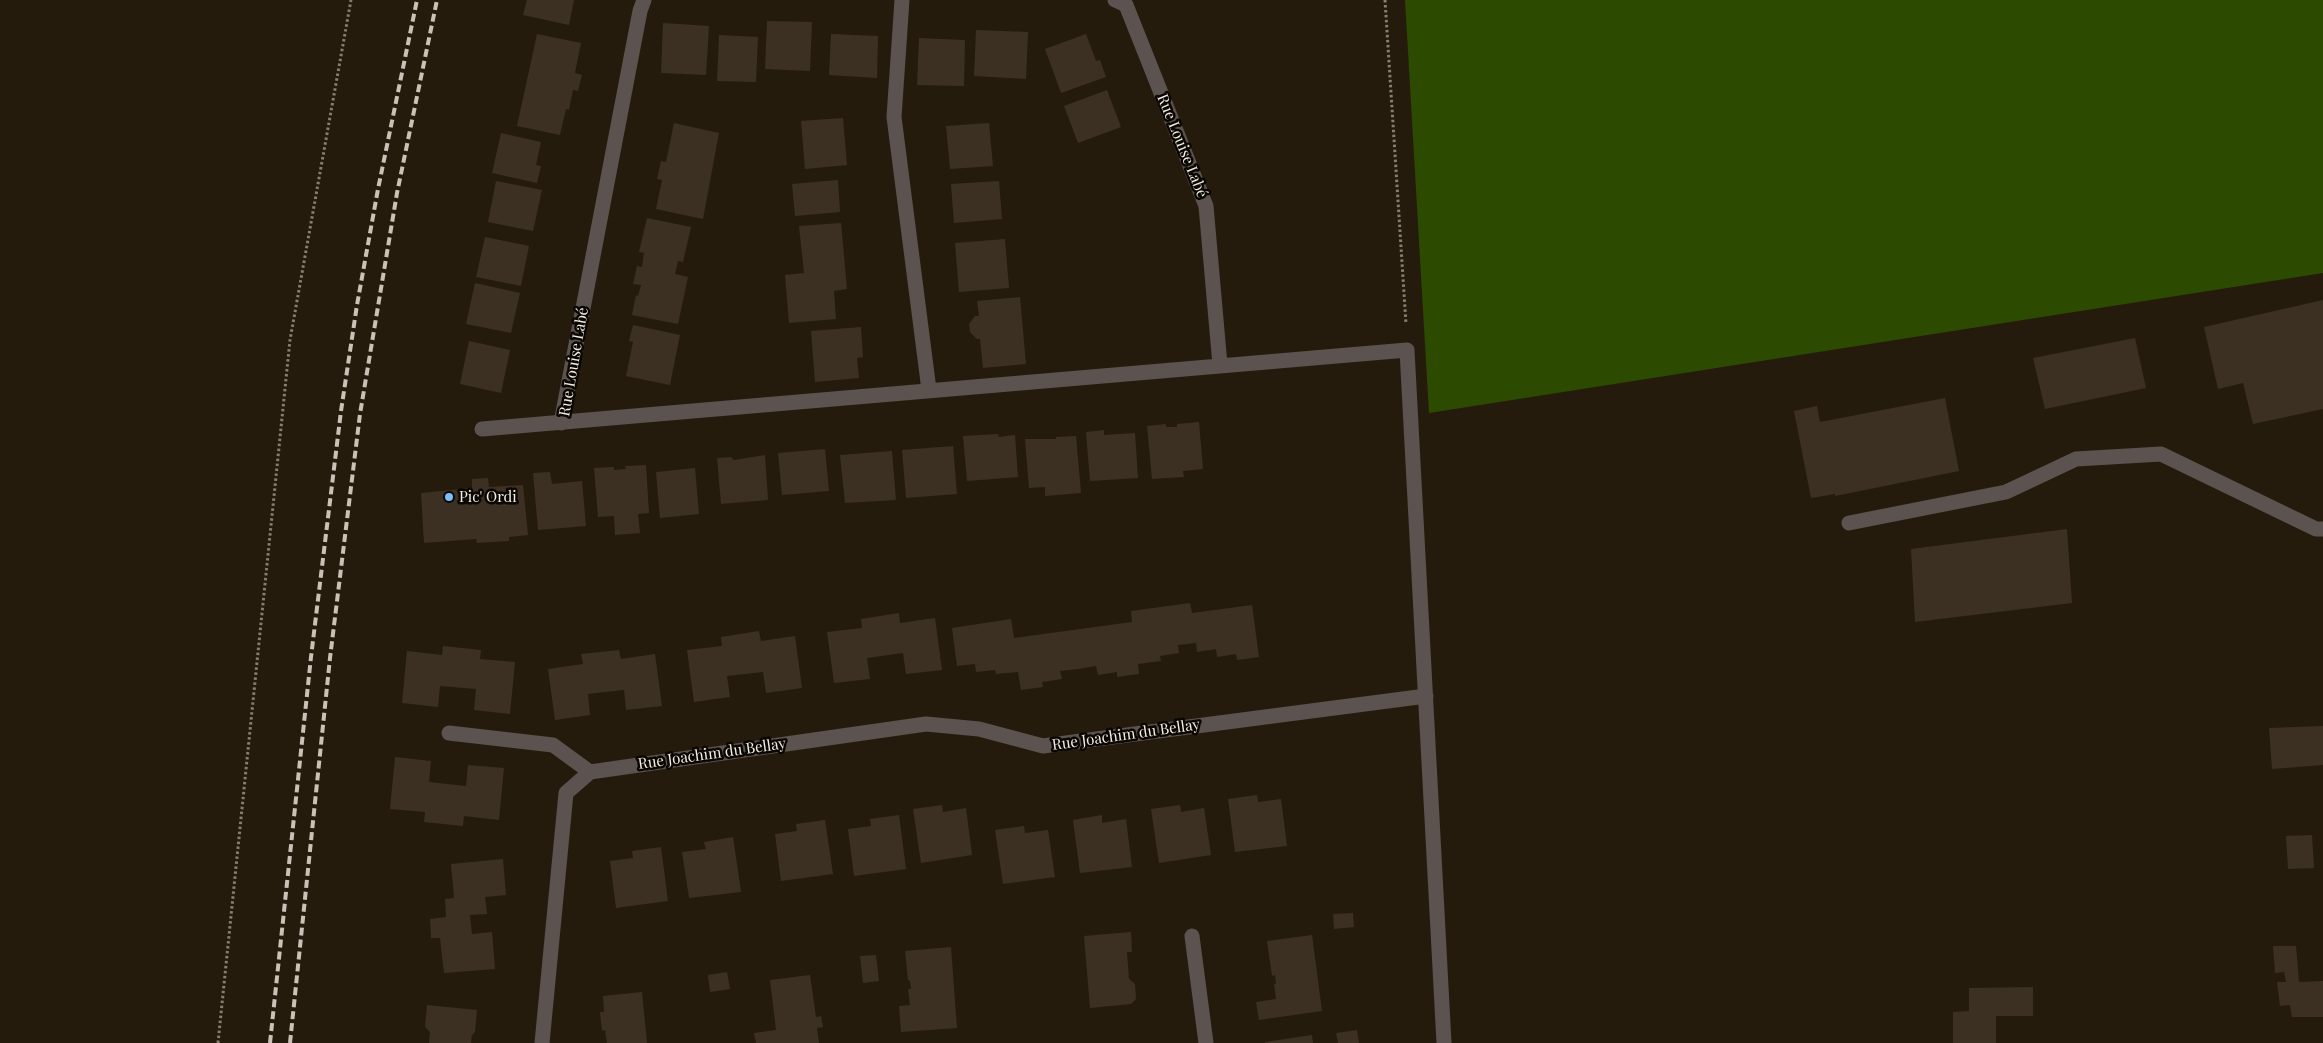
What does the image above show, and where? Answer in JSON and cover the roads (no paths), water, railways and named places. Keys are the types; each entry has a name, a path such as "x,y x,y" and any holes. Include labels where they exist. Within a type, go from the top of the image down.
{"street":[{"name":"Rue Louise Labé","path":"644,0 640,11 561,423 1407,350 1426,696"},
{"path":"902,0 894,117 929,390"},
{"name":"Rue Louise Labé","path":"1115,0 1126,5 1206,206 1220,366"},
{"path":"482,429 561,423"},
{"path":"1849,524 2006,492 2076,459 2160,454 2316,529 2323,530"},
{"path":"1426,696 1444,1043"},
{"name":"Rue Joachim du Bellay","path":"590,772 926,724 979,729 1042,746 1426,696"},
{"path":"450,733 553,746 590,772 566,794 552,955 542,1043"},
{"path":"1192,936 1206,1043"}],"railway":[{"path":"270,1043 311,657 341,411 357,305 378,189 417,0"},
{"path":"290,1043 330,658 360,414 397,193 437,0"}],"place":[{"name":"Pic' Ordi","path":"449,497"}]}
